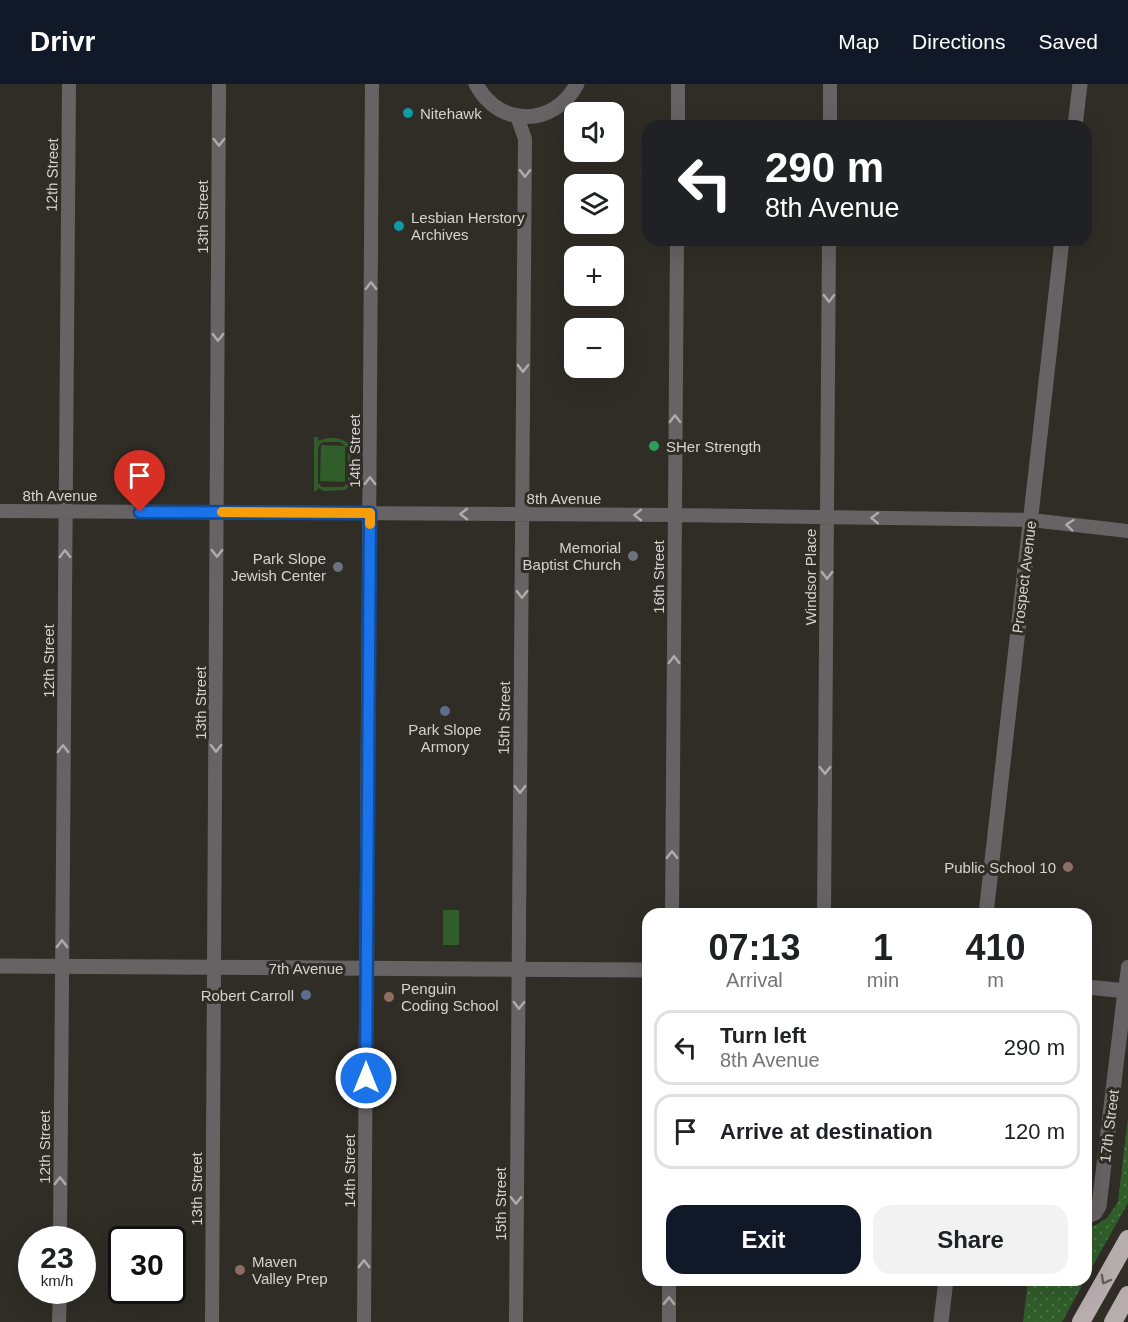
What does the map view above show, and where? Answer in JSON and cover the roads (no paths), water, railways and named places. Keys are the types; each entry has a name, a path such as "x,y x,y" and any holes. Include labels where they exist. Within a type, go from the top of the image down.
{"highway":[{"path":"1081,1322 1128,1239"},
{"path":"1113,1322 1128,1295"}],"street":[{"name":"12th Street","path":"60,1226 69,84"},
{"name":"13th Street","path":"212,1322 219,84"},
{"name":"14th Street","path":"364,1322 372,84"},
{"path":"476,84 496,108 517,116 534,117 553,110 567,100 577,84"},
{"path":"678,84 678,120"},
{"path":"830,120 831,84"},
{"path":"1076,120 1080,84"},
{"name":"15th Street","path":"516,1322 525,139 517,116"},
{"name":"16th Street","path":"672,908 677,246"},
{"name":"Windsor Place","path":"824,908 829,246"},
{"name":"Prospect Avenue","path":"987,908 1061,246"},
{"name":"8th Avenue","path":"0,511 675,515 1031,520 1128,531"},
{"name":"7th Avenue","path":"0,966 642,970"},
{"name":"17th Street","path":"1092,1213 1100,1206 1128,967"},
{"path":"1092,988 1127,991"},
{"path":"669,1286 669,1322"},
{"path":"941,1322 945,1286"},
{"path":"59,1322 60,1304"}],"place":[{"name":"Nitehawk","path":"408,113"},
{"name":"Lesbian Herstory Archives","path":"399,226"},
{"name":"SHer Strength","path":"654,446"},
{"name":"Memorial Baptist Church","path":"633,556"},
{"name":"Park Slope Jewish Center","path":"338,567"},
{"name":"Park Slope Armory","path":"445,711"},
{"name":"Public School 10","path":"1068,867"},
{"name":"Robert Carroll","path":"306,995"},
{"name":"Penguin Coding School","path":"389,997"},
{"name":"Maven Valley Prep","path":"240,1270"}]}
